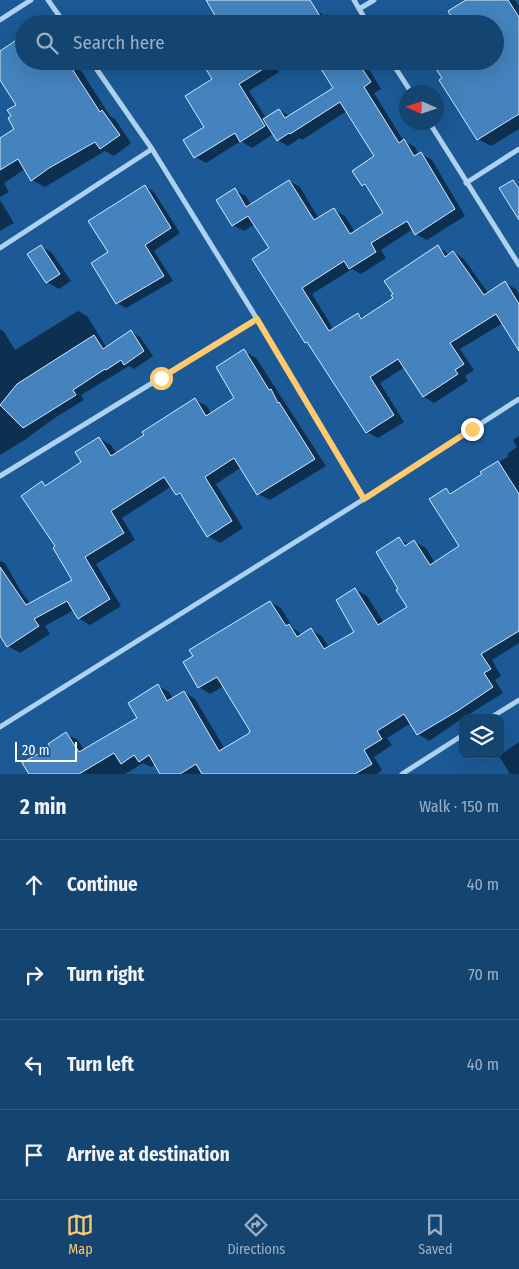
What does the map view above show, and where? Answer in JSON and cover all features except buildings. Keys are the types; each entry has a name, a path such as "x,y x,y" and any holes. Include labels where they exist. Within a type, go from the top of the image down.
{"street":[{"path":"0,20 31,0"},
{"path":"48,0 59,15"},
{"path":"354,0 363,15"},
{"path":"359,9 374,0"},
{"path":"97,70 152,148 364,499"},
{"path":"398,70 407,85"},
{"path":"434,130 519,265"},
{"path":"0,248 152,148"},
{"path":"466,183 519,150"},
{"path":"0,476 257,319"},
{"path":"0,727 364,499 519,399"},
{"path":"496,714 519,700"},
{"path":"402,774 459,738"}],"route":[{"path":"161,378 257,319 364,499 472,429"}]}
